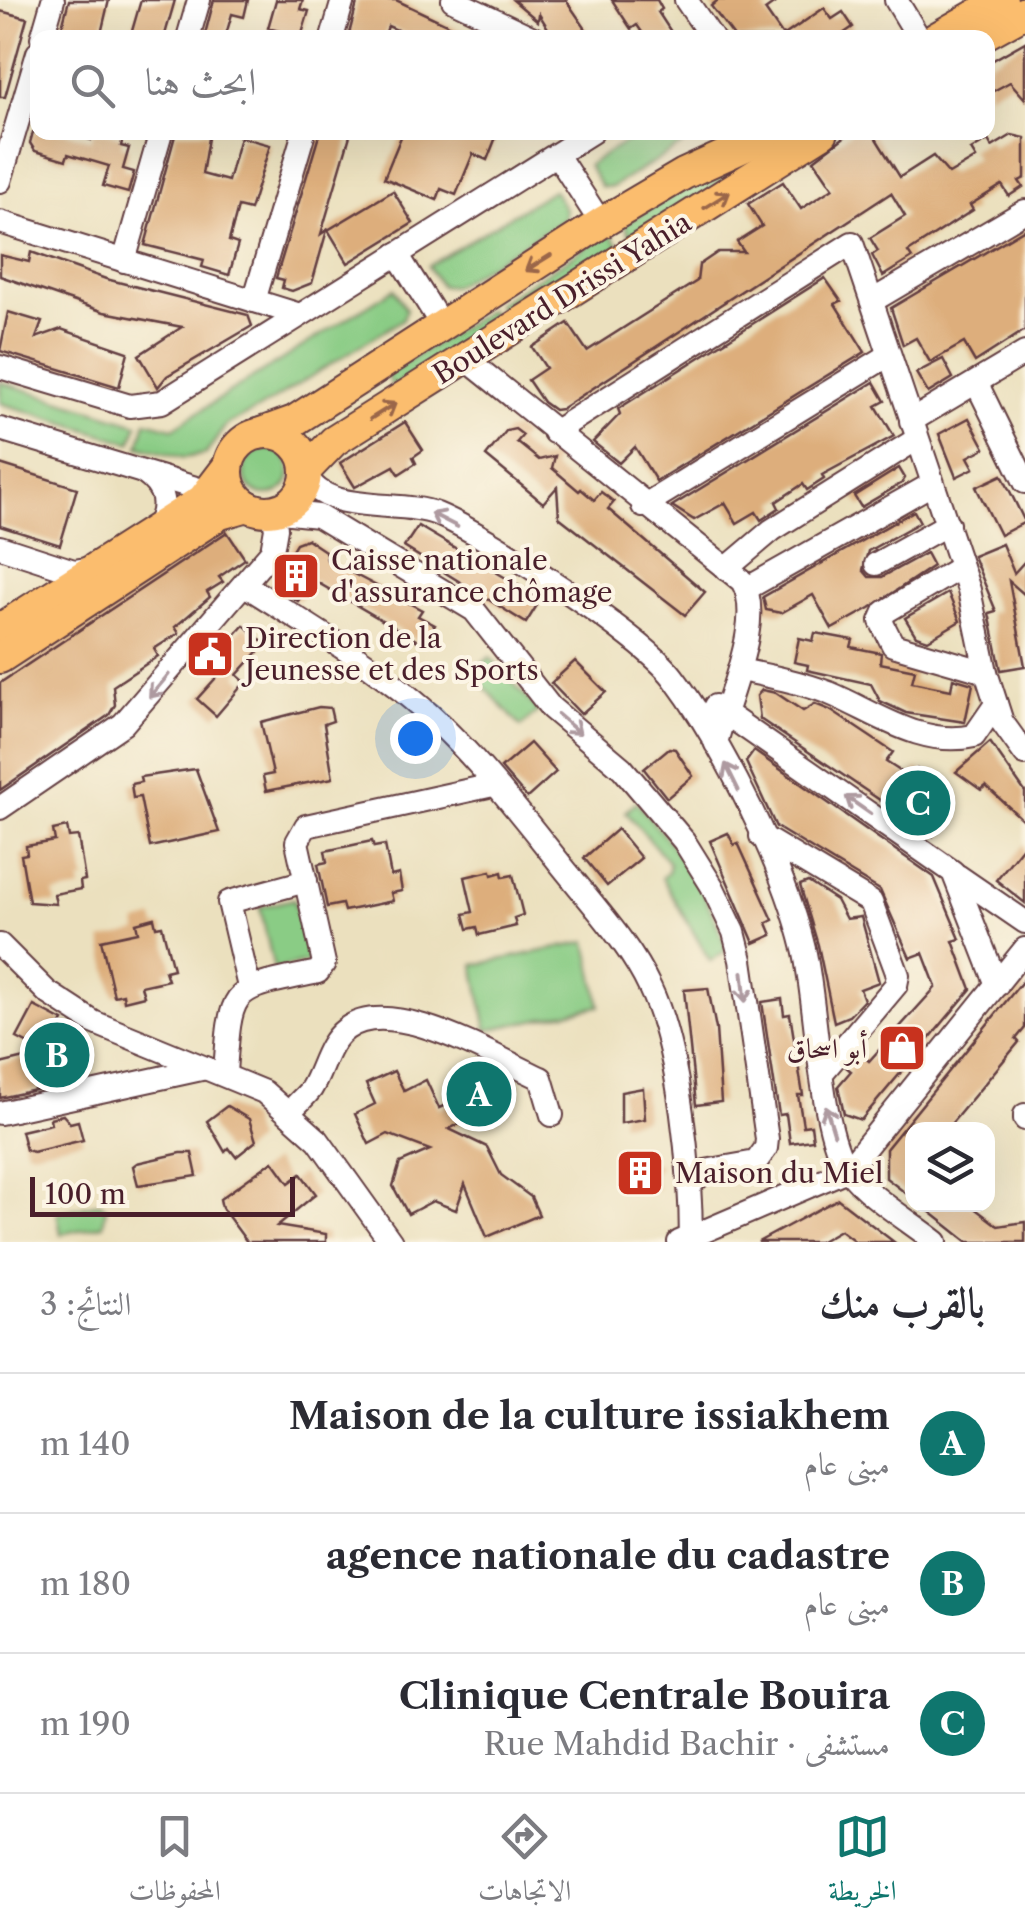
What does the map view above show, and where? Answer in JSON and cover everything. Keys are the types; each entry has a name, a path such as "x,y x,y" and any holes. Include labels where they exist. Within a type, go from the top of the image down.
{"main road":[{"path":"950,30 1002,0"},
{"path":"992,30 1025,12"},
{"name":"Boulevard Drissi Yahia","path":"258,434 294,420 684,174 759,140"},
{"name":"Boulevard Drissi Yahia","path":"306,472 334,441 810,140"},
{"path":"0,629 156,530 229,462 238,445 258,434 275,434 290,440 302,454 306,472 296,498 220,514 0,658"},
{"path":"229,462 229,482 254,506"}],"street":[{"path":"44,30 53,0"},
{"path":"190,30 199,0"},
{"path":"334,30 343,0"},
{"path":"453,0 516,30"},
{"path":"686,0 707,30"},
{"path":"896,0 914,30"},
{"path":"0,181 30,80"},
{"path":"124,261 159,140"},
{"path":"254,301 302,140"},
{"path":"0,367 130,406 177,395 579,140"},
{"path":"557,154 601,223"},
{"path":"872,301 1025,211"},
{"path":"0,222 300,314"},
{"path":"554,432 852,243 948,524 996,704 1016,729 1025,754"},
{"path":"397,254 441,324"},
{"path":"726,569 772,530 1025,353"},
{"path":"642,506 889,354"},
{"path":"466,359 746,589 748,622 740,670 723,712 716,744"},
{"path":"977,384 1025,482"},
{"path":"0,429 254,506 318,516 474,610 551,708 622,768 702,868 734,932 741,960 766,1148 756,1162 706,1172 690,1185"},
{"path":"144,472 161,489 165,502 156,530"},
{"path":"306,472 314,489 332,498 435,512 595,612 723,712 952,872 988,902 1025,922"},
{"path":"746,589 932,484"},
{"path":"0,808 123,724 245,585 274,544 254,506"},
{"path":"876,564 948,524"},
{"path":"0,547 74,571 100,565"},
{"path":"40,561 52,587 44,600"},
{"path":"961,567 885,612 881,621 894,644 986,672"},
{"path":"245,585 414,700 492,785 612,930 651,989 660,1014 690,1185 687,1241 847,1170 1025,949"},
{"path":"666,668 716,744 760,836 804,948 825,1102 847,1170 936,1242"},
{"path":"740,670 787,678 902,728 956,740 974,736 996,704"},
{"path":"215,1070 229,1010 237,995 249,987 322,968 297,842 306,826 492,785"},
{"path":"760,836 871,902 898,974 896,985 822,1073"},
{"path":"952,872 997,985"},
{"path":"249,987 229,902 306,881"},
{"path":"0,945 70,1009 130,1040 264,1092 290,1112 354,1186 391,1242"},
{"path":"290,1112 312,1087 331,1046 345,1029 383,1017 412,1021 541,1078 552,1115"},
{"path":"0,1114 215,1070"}],"green space":[{"path":"629,140 690,140 612,187 601,187 588,165"},
{"path":"753,156 757,160 633,239 624,224 689,185"},
{"path":"553,190 565,209 565,219 453,286 441,286 428,266"},
{"path":"610,232 620,247 507,320 497,304"},
{"path":"394,289 406,309 403,319 259,409 226,425 206,454 184,458 139,446 146,421 173,428"},
{"path":"489,310 498,324 395,390 386,375"},
{"path":"0,382 138,424 131,443 0,403"},
{"path":"267,449 283,456 290,472 283,488 267,495 251,488 244,472 251,456"},
{"path":"490,657 538,711 521,727 472,673"},
{"path":"636,802 677,853 710,908 727,950 710,961 662,878 669,863 626,812"},
{"path":"294,899 309,961 274,969 260,907"},
{"path":"587,942 600,1006 487,1030 474,965"},
{"path":"100,1203 106,1208 103,1225 61,1234 57,1213"}],"building":[{"path":"69,0 109,0 102,30 61,30"},
{"path":"141,0 175,0 166,30 132,30"},
{"path":"214,0 248,0 244,17 232,14 227,30 206,30"},
{"path":"276,0 303,0 300,9 309,11 303,30 268,28"},
{"path":"358,0 396,0 459,30 397,30 388,26 387,30 350,30"},
{"path":"513,0 566,0 587,30 549,30 539,14 538,21"},
{"path":"612,0 657,0 662,9 658,12 670,30 640,30 637,25 631,29"},
{"path":"718,0 779,0 765,10 779,30 729,30 711,6"},
{"path":"824,8 832,19 843,12 853,27 792,30"},
{"path":"0,11 27,18 5,97 0,97"},
{"path":"1025,42 1025,99 1010,82 995,90 995,59"},
{"path":"1012,135 1025,138 1025,178 1019,181 1023,187 1009,196 1002,185 970,205 973,210 908,252 912,258 883,276 872,255 878,251 870,238 905,216 891,193 561,409 554,410 543,402 528,380 546,368 532,347 568,323 587,351 697,281 699,265 718,252 744,252 737,242 762,226 748,204 783,182 801,209 833,188 814,160 840,140 877,140 900,177 933,156 949,174 976,158 971,150 988,140 992,147"},
{"path":"122,140 121,146 129,148 123,169 134,172 128,193 103,186 109,166 68,154 66,160 35,151 30,143"},
{"path":"174,140 208,140 202,174 228,181 239,140 270,145 250,210 238,207 229,241 238,244 229,275 202,267 204,260 145,245"},
{"path":"318,140 349,140 321,234 327,230 312,283 292,291 282,288 284,280 276,278"},
{"path":"400,140 495,140 487,160 473,154 456,195 441,189 437,200 384,178"},
{"path":"393,191 413,223 348,263 328,230"},
{"path":"1025,229 1025,330 975,362 964,343 930,362 916,338 903,345 891,308"},
{"path":"31,252 106,279 248,315 252,326 167,376 158,387 139,355 182,327 104,312 0,276 0,255 29,262"},
{"path":"825,278 841,301 835,304 865,352 656,481 635,447 619,463 593,442 620,414 618,409"},
{"path":"8,312 42,322 36,338 61,329 128,352 119,387 0,351"},
{"path":"943,359 953,378 928,393 916,373"},
{"path":"874,382 885,401 876,406 894,436 822,475 824,479 807,490 803,484 776,502 779,508 761,520 756,512 737,523 725,503 694,520 672,506"},
{"path":"969,418 985,448 968,457 974,468 956,477 939,434"},
{"path":"405,422 423,450 413,457 416,463 399,474 394,466 355,487 340,463"},
{"path":"515,429 523,435 517,442 539,460 555,456 552,468 579,491 594,500 601,492 614,502 608,509 705,592 685,615 559,517 557,487 543,503 486,456 506,431"},
{"path":"0,464 77,488 60,545 0,526"},
{"path":"899,468 905,478 902,483 861,507 854,496"},
{"path":"1002,475 1025,522 1000,535 976,487"},
{"path":"914,511 920,522 868,551 863,570 869,577 882,577 926,553 933,566 832,629 813,595 781,613 766,610 763,597"},
{"path":"418,526 533,594 539,602 526,623 404,547"},
{"path":"227,532 245,559 219,577 223,582 207,592 210,597 175,627 179,633 154,649 158,656 113,686 115,705 109,715 0,790 0,683"},
{"path":"307,539 325,551 327,560 422,610 418,616 435,625 423,644 313,580 298,601 271,584 296,543"},
{"path":"1002,544 1014,573 1025,561 1025,595 1009,581 1025,666 1001,670 989,613 996,611 973,556"},
{"path":"948,593 960,621 928,640 916,636 905,618"},
{"path":"244,625 265,644 237,675 245,682 216,716 197,699 223,670 212,660"},
{"path":"815,633 853,640 851,647 881,653 880,663 915,670 912,682 951,690 953,678 973,684 965,722 906,713 880,701 871,684 807,670 808,665 794,662 799,638 813,641"},
{"path":"575,661 606,692 581,714 551,683"},
{"path":"762,690 776,693 803,711 815,704 830,710 893,752 886,762 911,778 917,769 946,789 941,795 954,804 933,836 760,719 757,696"},
{"path":"319,707 330,708 333,721 324,724 333,778 266,791 263,776 273,774 261,722"},
{"path":"990,742 1025,792 1025,822 986,786 981,790 956,772"},
{"path":"530,743 556,772 527,798 501,768"},
{"path":"669,748 675,749 693,776 667,798 644,769"},
{"path":"754,751 934,877 960,939 953,941 971,989 861,1120 844,1114 838,1086 851,1071 846,1067 859,1053 869,1061 936,987 923,953 910,958 880,890 776,827 746,762"},
{"path":"196,769 219,832 150,847 140,797 133,798 131,784 141,782 140,777"},
{"path":"67,827 69,837 78,836 85,880 80,881 81,889 54,894 56,904 29,902 21,855 27,854 26,846 55,841 53,830"},
{"path":"617,829 641,858 607,886 584,858"},
{"path":"728,833 734,845 738,843 773,920 767,923 772,935 754,943 710,841"},
{"path":"372,841 374,847 385,845 391,876 399,874 402,891 391,893 393,901 344,911 342,904 327,907 318,864 327,862 325,851"},
{"path":"1025,844 1025,903 996,880"},
{"path":"491,871 492,875 502,872 503,877 513,875 523,915 514,918 516,926 479,935 477,927 468,929 464,914 473,912 465,877"},
{"path":"808,882 836,900 846,919 861,917 879,982 860,989 864,1000 849,1016 834,1022 818,945 800,885"},
{"path":"154,918 156,927 162,926 173,969 165,971 168,980 141,986 144,996 124,1001 123,994 114,996 101,940 138,932 136,923"},
{"path":"1025,978 1025,1028 1016,1039 1019,1042 953,1122 908,1122"},
{"path":"708,988 716,1029 721,1102 696,1105 684,990"},
{"path":"782,999 784,1015 790,1014 803,1095 798,1095 803,1126 811,1125 813,1140 790,1143 786,1114 779,1115 762,1002"},
{"path":"34,1006 63,1021 50,1044 74,1035 80,1062 69,1079 49,1069 53,1086 0,1098 0,1064 46,1053 17,1038"},
{"path":"394,1071 404,1091 426,1080 439,1108 455,1101 465,1121 449,1129 487,1147 501,1175 531,1197 539,1215 487,1237 465,1184 456,1210 433,1201 408,1214 393,1186 400,1163 430,1150 388,1134 369,1144 355,1114 375,1104 366,1084"},
{"path":"643,1088 645,1119 621,1123 621,1092"},
{"path":"227,1106 249,1119 256,1141 236,1157 229,1148 225,1152 207,1121"},
{"path":"63,1115 70,1123 78,1121 83,1140 33,1152 26,1150 21,1131 51,1124 50,1118"},
{"path":"905,1126 905,1193 886,1178 886,1149"},
{"path":"192,1153 197,1176 138,1185 133,1166 137,1163"},
{"name":"Maison du Miel","path":"643,1155 644,1164 660,1164 653,1174 658,1190 639,1186 627,1193 630,1175 622,1171"},
{"path":"273,1161 289,1183 301,1174 316,1194 277,1226 326,1234 326,1242 247,1242 222,1208 220,1199"},
{"path":"838,1199 894,1242 856,1242 840,1230 819,1242 758,1242"},
{"path":"930,1212 980,1212 998,1226 1025,1222 1025,1242 968,1242"}],"place":[{"name":"Caisse nationale d'assurance chômage","path":"296,576"},
{"name":"Direction de la Jeunesse et des Sports","path":"210,654"},
{"name":"Clinique Centrale Bouira","path":"918,803"},
{"name":"أبو اسحاق","path":"902,1048"},
{"name":"agence nationale du cadastre","path":"57,1055"},
{"name":"Maison de la culture issiakhem","path":"479,1094"},
{"name":"Maison du Miel","path":"640,1173"}]}
